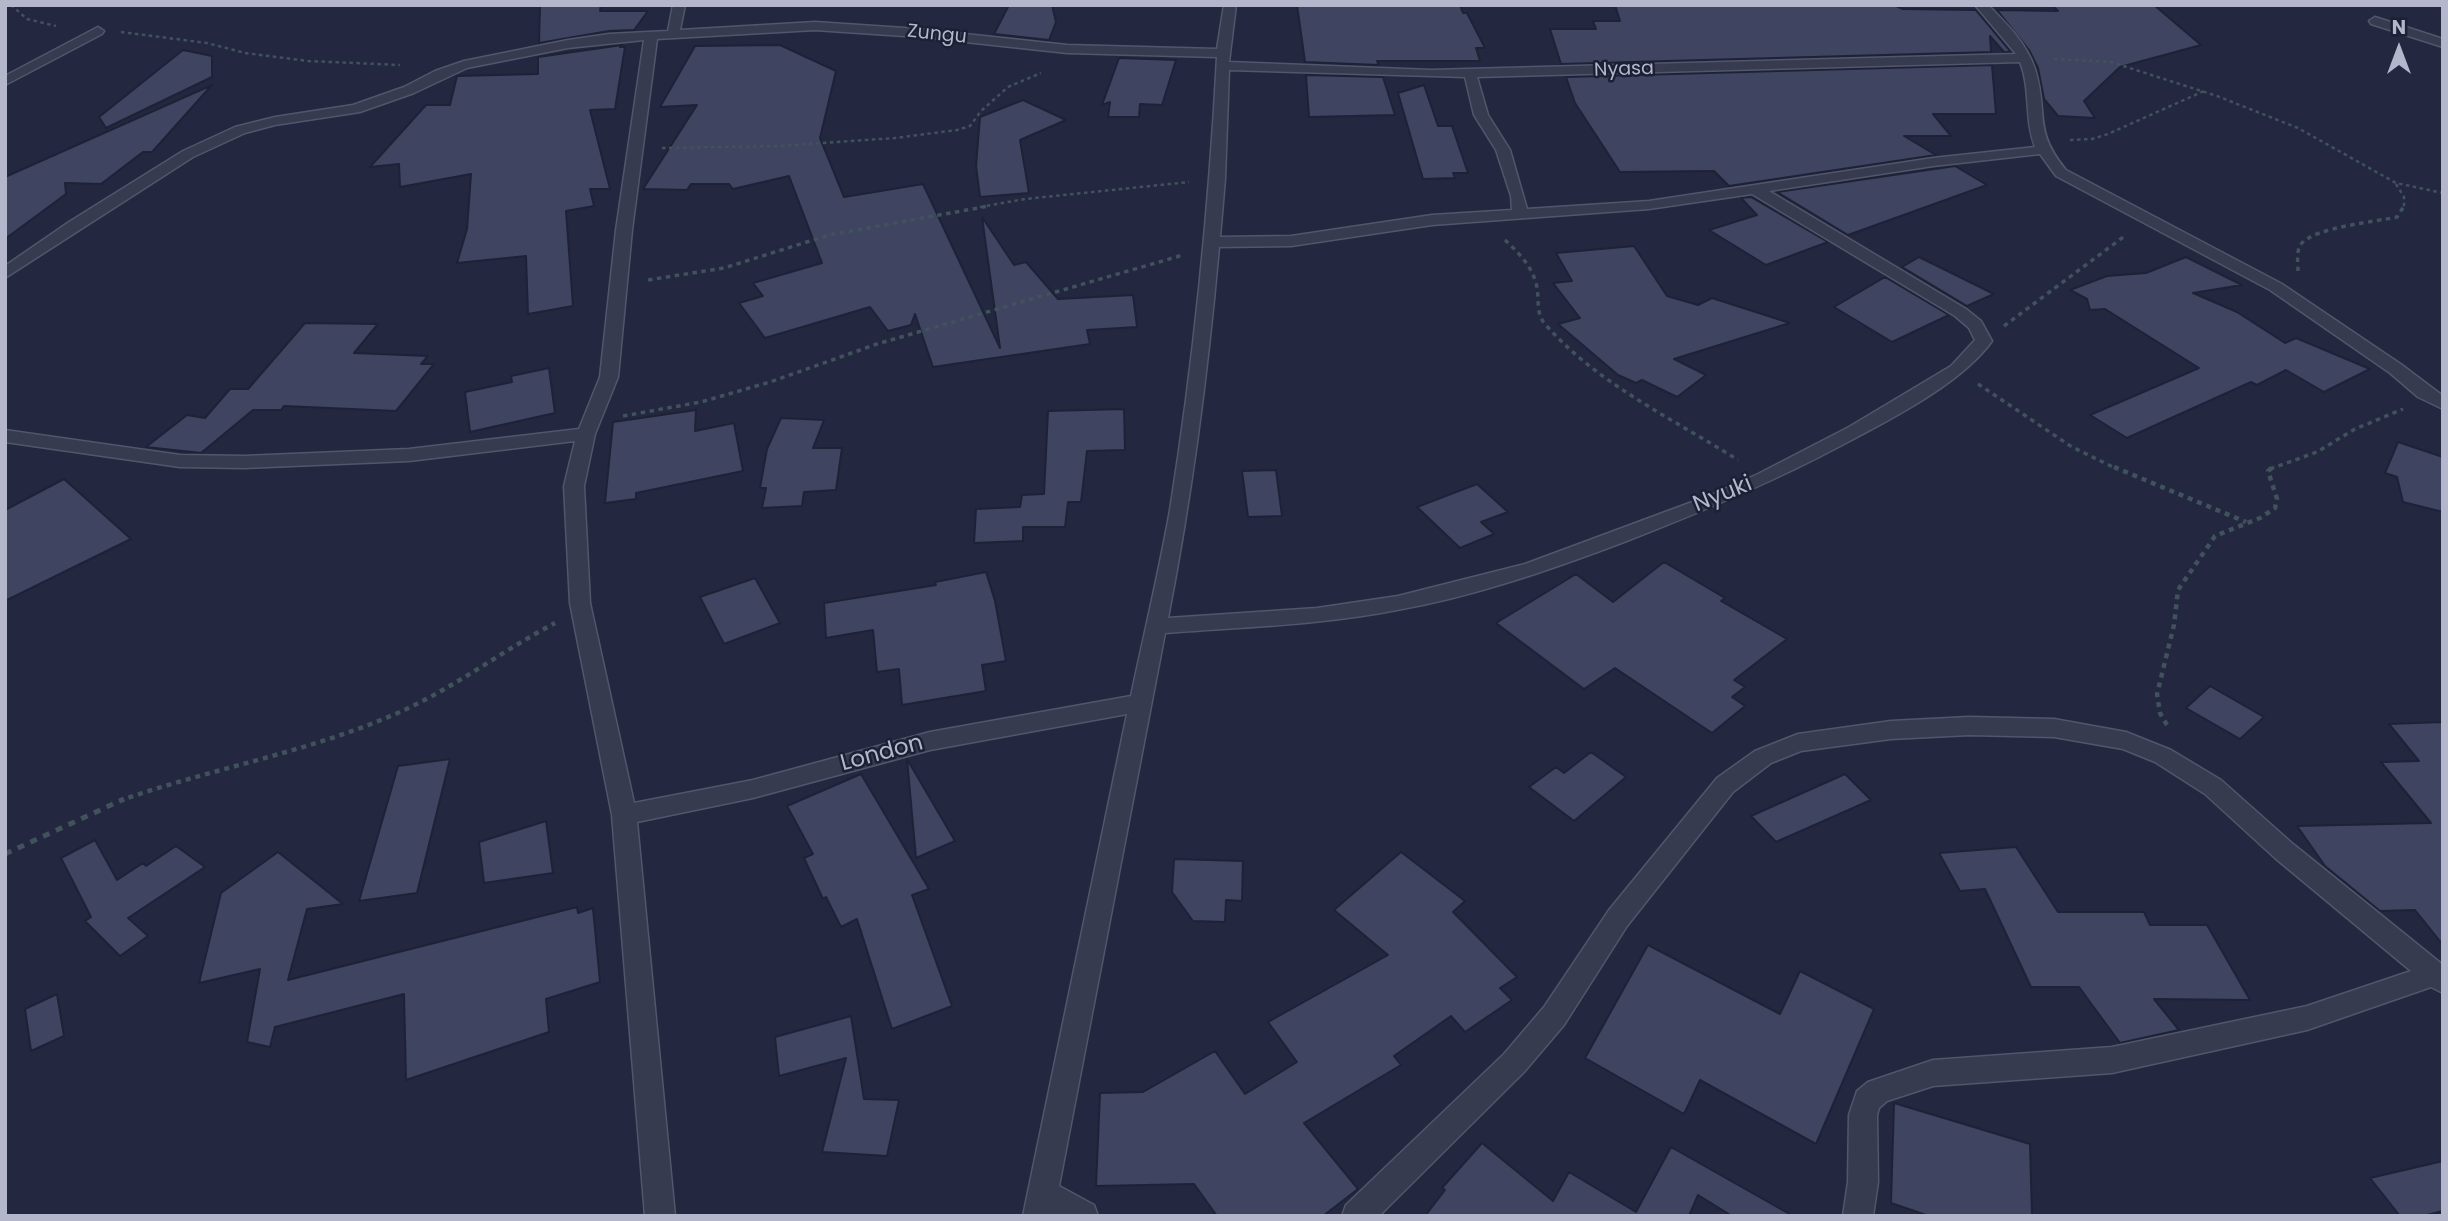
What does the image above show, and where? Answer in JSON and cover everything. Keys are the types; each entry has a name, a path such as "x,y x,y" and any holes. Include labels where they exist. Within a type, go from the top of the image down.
{"street":[{"path":"673,34 678,5"},
{"path":"1083,1216 1040,1204 1179,512 1200,361 1218,179 1223,60 1230,5"},
{"path":"1981,5 2025,58 2031,76 2040,145 2061,173 2239,266 2294,298 2443,404"},
{"path":"2375,21 2443,43"},
{"name":"Zungu","path":"9,267 188,154 240,130 378,103 464,65 568,44 651,35 826,27 1223,60"},
{"path":"5,81 98,31"},
{"path":"651,35 624,230 609,377 589,427 574,486 581,610 624,815 660,1216"},
{"name":"Nyasa","path":"1223,60 1469,73 2025,58"},
{"path":"1469,73 1481,116 1503,150 1518,196 1520,214"},
{"path":"1211,244 1291,241 1400,224 1649,205 2040,145"},
{"path":"1753,188 1973,321 1982,331 1984,341"},
{"name":"Nyuki","path":"1156,626 1317,615 1398,603 1530,570 1718,499 1765,478 1855,431 1957,370 1984,341"},
{"path":"5,436 180,461 244,461 409,455 589,427"},
{"name":"London","path":"624,815 753,789 930,741 1141,703"},
{"path":"1357,1216 1514,1063 1546,1026 1618,918 1726,785 1763,757 1798,743 1891,730 1969,726 2054,728 2126,741 2163,755 2213,787 2284,850 2438,977"},
{"path":"1858,1216 1863,1182 1863,1115 1867,1100 1878,1091 1933,1073 2112,1060 2307,1018 2438,977"}],"path":[{"path":"11,5 27,19 76,30 143,34 208,43 245,53 307,61 406,65"},
{"path":"637,148 779,146 895,138 957,130 970,126 981,111 1008,87 1064,65 1091,50"},
{"path":"2025,58 2103,61 2204,91 2298,128 2396,183 2443,193"},
{"path":"2040,145 2092,139 2204,91"},
{"path":"619,285 724,268 829,235 1025,199 1218,179"},
{"path":"2294,298 2298,285 2298,249 2303,240 2316,234 2397,217 2404,209 2404,197 2396,183"},
{"path":"1482,216 1522,256 1538,289 1538,309 1542,321 1565,344 1588,365 1619,386 1765,478"},
{"path":"1984,341 2147,220"},
{"path":"589,427 713,398 817,367 877,344 1211,244"},
{"path":"1957,370 2072,447 2248,523"},
{"path":"2173,735 2160,713 2157,694 2174,625 2178,590 2215,536 2275,509 2277,499 2268,471 2273,467 2317,452 2355,429 2400,411 2424,393"},
{"path":"5,853 111,804 353,731 396,714 513,645 581,610"}],"building":[{"path":"540,5 601,5 600,11 648,11 634,30 609,31 539,43"},
{"path":"1009,5 1052,5 1056,22 1049,40 994,34"},
{"path":"1297,5 1460,5 1485,48 1476,48 1480,61 1377,61 1379,65 1305,62"},
{"path":"1615,5 1894,5 1903,9 1976,10 2011,52 2004,52 1990,36 1991,52 1561,64 1550,29 1596,29 1593,21 1620,21"},
{"path":"2052,5 2154,5 2201,45 2120,67 2084,101 2095,118 2058,116 2044,99 2038,68 2029,50 1997,10 2058,11"},
{"path":"622,45 620,47 625,47 615,109 590,110 610,189 590,189 594,206 566,211 573,306 528,314 526,256 457,263 467,229 471,174 400,187 399,164 370,167 426,105 450,105 457,76 538,74 538,57"},
{"path":"780,45 836,71 820,138 844,197 923,184 1000,348 982,217 1014,265 1026,262 1058,299 1133,295 1137,327 1087,330 1090,344 933,367 915,314 911,325 888,331 870,307 765,338 739,303 763,296 753,283 822,263 789,176 733,189 729,184 691,184 687,190 643,189 697,105 660,107 695,46"},
{"path":"183,50 212,56 212,77 106,128 99,117"},
{"path":"1119,58 1176,60 1162,105 1140,104 1139,117 1108,117 1110,102 1102,105"},
{"path":"1992,65 1996,114 1933,114 1951,136 1904,136 1936,155 1729,186 1714,171 1620,172 1575,103 1566,77"},
{"path":"1306,75 1383,77 1395,115 1309,117"},
{"path":"212,85 152,152 143,152 101,184 65,183 66,194 5,239 5,177"},
{"path":"1424,85 1438,126 1452,126 1468,173 1453,173 1455,178 1423,179 1398,93"},
{"path":"1023,100 1066,120 1020,140 1029,193 980,197 976,166 980,117"},
{"path":"1955,166 1987,185 1848,235 1777,192"},
{"path":"1751,197 1828,242 1766,265 1709,230 1757,215 1741,198"},
{"path":"1634,246 1667,296 1698,305 1712,298 1790,323 1674,359 1706,375 1677,397 1642,380 1636,383 1618,375 1558,324 1580,318 1553,283 1572,281 1556,253"},
{"path":"1919,257 1994,294 1967,306 1902,267"},
{"path":"2186,257 2242,285 2193,293 2237,312 2285,343 2296,338 2370,369 2324,392 2286,370 2257,385 2251,382 2127,438 2090,415 2199,368 2105,309 2090,310 2087,299 2070,290 2107,276 2146,273"},
{"path":"1885,277 1949,315 1892,342 1834,307"},
{"path":"305,323 378,324 354,353 428,356 421,364 434,364 396,411 284,406 281,410 253,410 201,453 146,447 187,415 205,418 230,389 248,389"},
{"path":"549,368 555,413 470,432 465,392 512,382 511,376"},
{"path":"1124,409 1125,450 1087,451 1081,502 1068,502 1065,527 1023,527 1023,541 974,543 976,509 1020,507 1022,495 1044,494 1048,411"},
{"path":"696,410 695,431 734,423 743,471 636,493 636,499 605,503 613,422"},
{"path":"781,418 824,420 813,448 842,448 836,490 804,492 802,506 762,508 766,488 760,488 767,449"},
{"path":"2398,442 2443,457 2443,512 2403,502 2397,477 2385,473"},
{"path":"1276,470 1282,516 1248,517 1242,471"},
{"path":"64,479 131,539 5,601 5,510"},
{"path":"1477,484 1508,512 1481,522 1494,534 1460,548 1417,507"},
{"path":"1664,562 1725,598 1721,601 1787,639 1734,680 1745,687 1732,697 1745,706 1712,733 1615,668 1584,689 1496,623 1576,574 1613,602"},
{"path":"986,572 995,601 1006,661 982,665 986,691 902,705 899,669 877,672 873,630 826,638 824,603 936,585 935,582"},
{"path":"755,578 780,623 724,644 700,597"},
{"path":"2210,686 2264,717 2240,739 2186,708"},
{"path":"2443,722 2443,945 2415,910 2380,911 2325,866 2297,826 2431,823 2381,762 2419,761 2389,724"},
{"path":"1591,752 1626,777 1574,821 1529,787 1556,767 1564,773"},
{"path":"450,759 417,893 359,901 398,766"},
{"path":"907,759 955,841 916,858"},
{"path":"861,774 929,889 912,895 952,1006 892,1029 857,919 841,927 826,897 823,899 804,858 813,854 787,806"},
{"path":"1845,774 1871,800 1776,842 1751,816"},
{"path":"546,821 553,873 484,883 479,842"},
{"path":"95,840 117,880 143,863 146,866 176,846 205,867 128,918 148,936 120,956 85,921 91,917 61,858"},
{"path":"2016,847 2058,912 2144,912 2150,925 2207,925 2250,1000 2154,999 2179,1030 2120,1043 2079,987 2031,987 1985,889 1960,891 1939,853"},
{"path":"278,852 343,904 307,909 288,980 577,907 578,913 593,908 600,982 546,999 549,1032 406,1080 404,994 275,1027 270,1047 247,1042 260,969 199,983 221,893"},
{"path":"1401,852 1465,901 1453,912 1517,977 1500,988 1512,1000 1465,1032 1451,1016 1394,1056 1401,1065 1304,1123 1358,1189 1323,1216 1217,1216 1194,1184 1096,1186 1100,1093 1143,1092 1215,1051 1245,1094 1297,1062 1268,1022 1388,955 1334,910"},
{"path":"1174,859 1243,861 1242,901 1226,900 1225,922 1193,921 1172,892"},
{"path":"1648,945 1780,1014 1800,971 1874,1009 1816,1144 1700,1080 1684,1114 1585,1058"},
{"path":"57,994 64,1036 31,1051 25,1009"},
{"path":"851,1016 864,1099 899,1100 887,1156 822,1152 846,1058 779,1076 775,1037"},
{"path":"1894,1103 2030,1144 2032,1216 1929,1216 1891,1203"},
{"path":"1482,1143 1553,1201 1569,1172 1636,1212 1671,1147 1793,1216 1732,1216 1698,1195 1689,1216 1425,1216 1445,1190 1442,1188"},
{"path":"2443,1161 2443,1211 2423,1216 2400,1216 2370,1178"}]}
